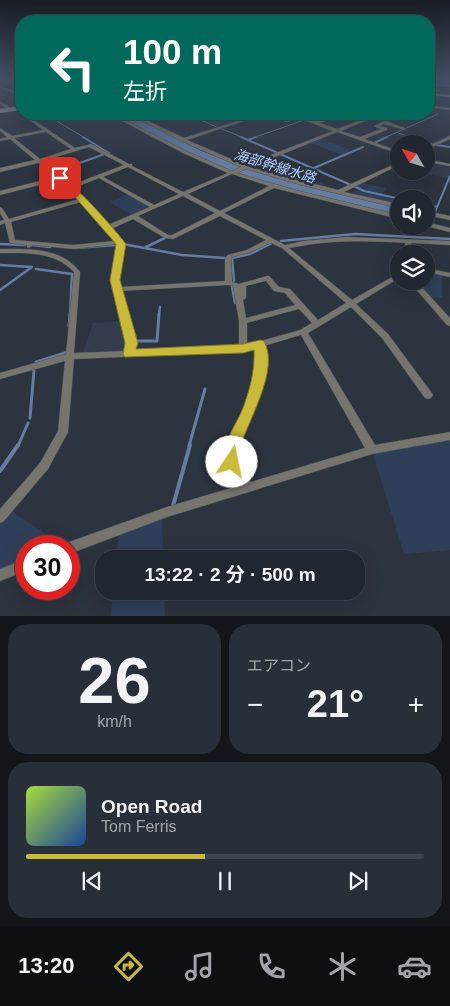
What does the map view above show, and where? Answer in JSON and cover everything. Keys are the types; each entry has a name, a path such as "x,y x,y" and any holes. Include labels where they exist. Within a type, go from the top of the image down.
{"main road":[{"path":"0,111 15,109"}],"street":[{"path":"32,120 74,149"},
{"path":"122,120 191,156 232,173 274,186 390,215"},
{"path":"143,120 244,167 295,182 390,204"},
{"path":"183,140 245,120"},
{"path":"307,120 390,150"},
{"path":"316,123 326,120"},
{"path":"358,120 385,129 360,139"},
{"path":"377,125 389,120"},
{"path":"106,228 244,167 362,121"},
{"path":"384,122 403,129"},
{"path":"0,129 71,187 120,242 115,280 131,343 129,354"},
{"path":"0,140 47,130"},
{"path":"435,144 450,137"},
{"path":"0,170 39,161 91,145 185,194 284,247 351,303 385,336 428,394"},
{"path":"435,162 450,165"},
{"path":"71,187 130,166"},
{"path":"339,192 390,166"},
{"path":"100,177 154,207"},
{"path":"0,193 60,178"},
{"path":"133,216 170,238 274,186"},
{"path":"0,223 82,200"},
{"path":"0,209 8,221 12,242 73,247 120,242"},
{"path":"435,215 450,218"},
{"path":"435,226 450,230"},
{"path":"284,247 302,242 345,238 450,243"},
{"path":"229,283 228,257 249,251 272,240"},
{"path":"24,251 31,243"},
{"path":"0,251 24,251 54,256 63,260 77,272 63,432 44,466 0,517"},
{"path":"435,272 450,275"},
{"path":"243,349 242,284 267,278 278,289 287,292 317,324"},
{"path":"0,376 70,356 243,349 303,332 390,280"},
{"path":"117,289 229,283 236,285 242,319"},
{"path":"420,290 450,323"},
{"path":"242,319 300,306"},
{"path":"303,332 372,450"},
{"path":"249,488 232,462 231,456 250,409 258,381 261,364 260,344"},
{"path":"80,544 167,512 372,450 450,436"},
{"path":"0,575 15,569"}],"shaded area":[{"path":"126,120 141,120 202,151 257,172 390,206 390,214 295,191 253,179 218,166"},
{"path":"202,120 227,120 234,123 220,127"},
{"path":"319,138 352,151 342,155 309,142"},
{"path":"435,163 450,166 450,179 435,176"},
{"path":"282,165 338,190 267,172"},
{"path":"360,183 387,188 382,194 390,196 390,203 350,194 358,190 351,186"},
{"path":"129,194 150,206 149,208 132,215 110,202"},
{"path":"435,274 442,275 442,298 430,297 423,290 435,290"},
{"path":"120,321 126,347 121,351 83,352 93,323"},
{"path":"450,439 450,550 404,554 373,454"},
{"path":"11,511 48,535 15,535 15,564 0,570 0,521"},
{"path":"162,517 163,550 117,550 119,533"},
{"path":"112,600 164,600 165,616 111,616"}],"waterway":[{"path":"55,120 85,138"},
{"path":"201,120 219,128"},
{"path":"253,138 304,120"},
{"path":"384,138 424,120"},
{"path":"220,128 244,138"},
{"path":"398,133 404,135"},
{"path":"83,137 109,153"},
{"name":"海部幹線水路","path":"241,137 278,153"},
{"path":"248,140 256,137"},
{"path":"374,143 387,137"},
{"path":"436,145 450,147"},
{"name":"海部幹線水路","path":"314,168 363,147"},
{"path":"57,171 105,154 107,155"},
{"name":"海部幹線水路","path":"280,154 351,185"},
{"path":"435,212 450,176"},
{"path":"354,186 364,191 390,197"},
{"path":"281,241 355,234 450,239"},
{"path":"146,247 165,238"},
{"path":"234,281 232,258 250,254 272,243"},
{"path":"0,244 25,245"},
{"path":"123,244 182,255 225,258"},
{"path":"32,245 50,247"},
{"path":"76,248 115,245"},
{"path":"0,265 32,267 0,290"},
{"path":"36,269 72,274 70,315"},
{"path":"232,287 235,303"},
{"path":"159,315 160,307"},
{"path":"69,326 70,314"},
{"path":"138,341 157,341 159,314"},
{"path":"36,364 36,362 68,352"},
{"path":"30,418 34,370"},
{"path":"189,446 205,389"},
{"path":"18,446 28,423"},
{"path":"0,471 18,445"},
{"path":"173,506 190,445"}],"route":[{"path":"60,178 71,187 121,244 115,280 131,343 129,354 243,349 260,344 261,364 258,381 250,409 232,449 232,462"}]}
